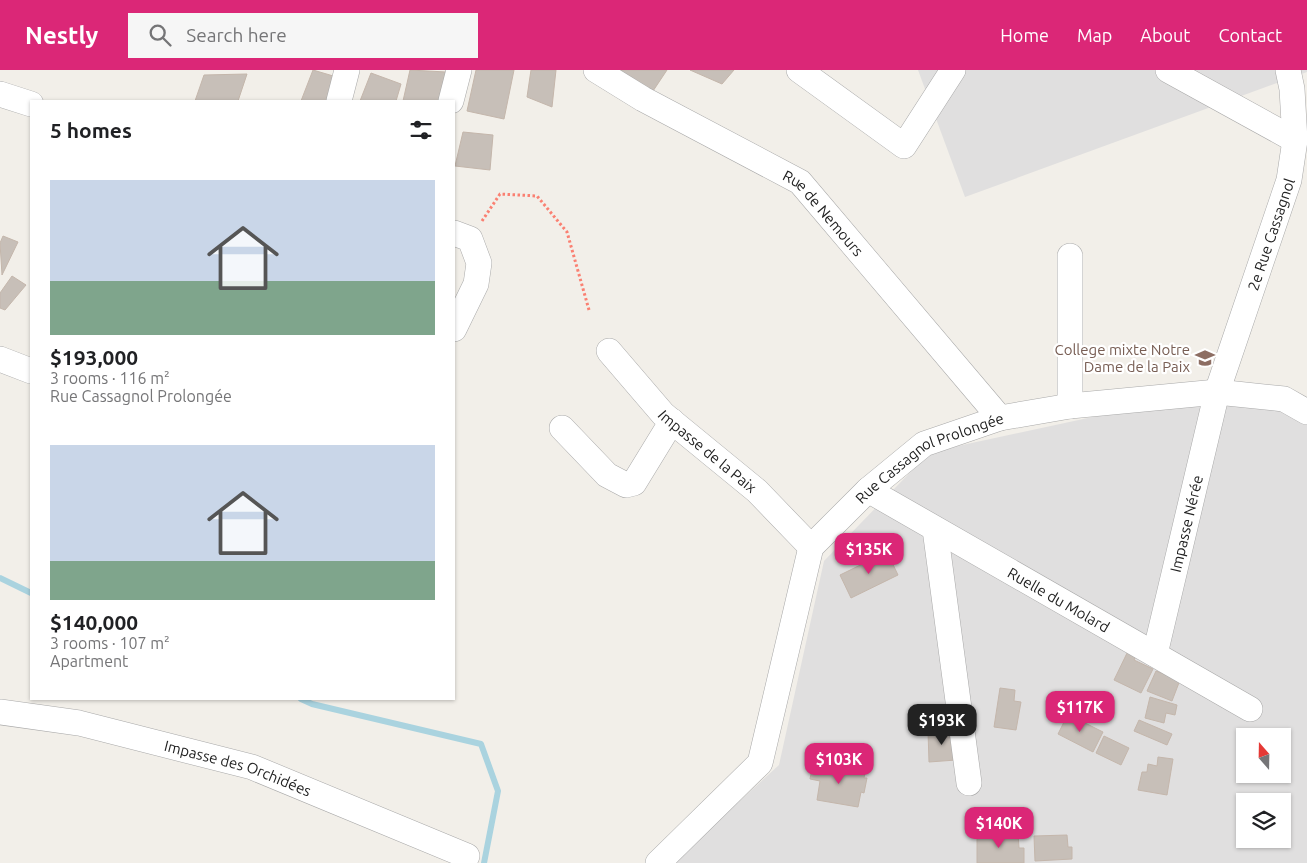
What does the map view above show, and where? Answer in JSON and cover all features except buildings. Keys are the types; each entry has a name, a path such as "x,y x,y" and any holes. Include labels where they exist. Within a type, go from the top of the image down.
{"street":[{"path":"339,100 347,70"},
{"path":"451,100 459,70"},
{"name":"Rue de Nemours","path":"596,70 643,99 800,182 1000,418"},
{"path":"799,70 904,146 953,70"},
{"path":"1168,70 1295,140"},
{"name":"2e Rue Cassagnol","path":"1217,392 1289,180 1295,140 1292,88 1288,70"},
{"path":"0,94 30,104"},
{"path":"455,327 476,284 479,262 462,236"},
{"path":"1070,256 1070,406"},
{"name":"Impasse de la Paix","path":"609,351 630,378 672,421 757,491 811,547"},
{"path":"0,359 30,371"},
{"name":"Rue Cassagnol Prolongée","path":"811,547 868,490 924,444 1000,418 1070,406 1217,392 1284,399 1307,412"},
{"name":"Impasse Nérée","path":"1155,654 1217,392"},
{"path":"562,428 607,475 626,485 634,483 672,421"},
{"name":"Ruelle du Molard","path":"868,490 1250,709"},
{"path":"935,529 969,783"},
{"path":"664,861 760,763 811,547"},
{"name":"Impasse des Orchidées","path":"0,712 79,723 252,767 467,856"}],"path":[{"path":"462,236 500,194 537,196 566,232 589,310"}],"shaded area":[{"path":"918,70 1307,70 1307,72 965,197"},
{"path":"1213,391 1269,402 1307,424 1307,863 672,863 779,765 824,561 930,452"}],"waterway":[{"path":"0,578 30,593"},
{"path":"303,700 312,704 481,744 498,791 484,863"}],"place":[{"name":"College mixte Notre Dame de la Paix","path":"1205,358"}]}
